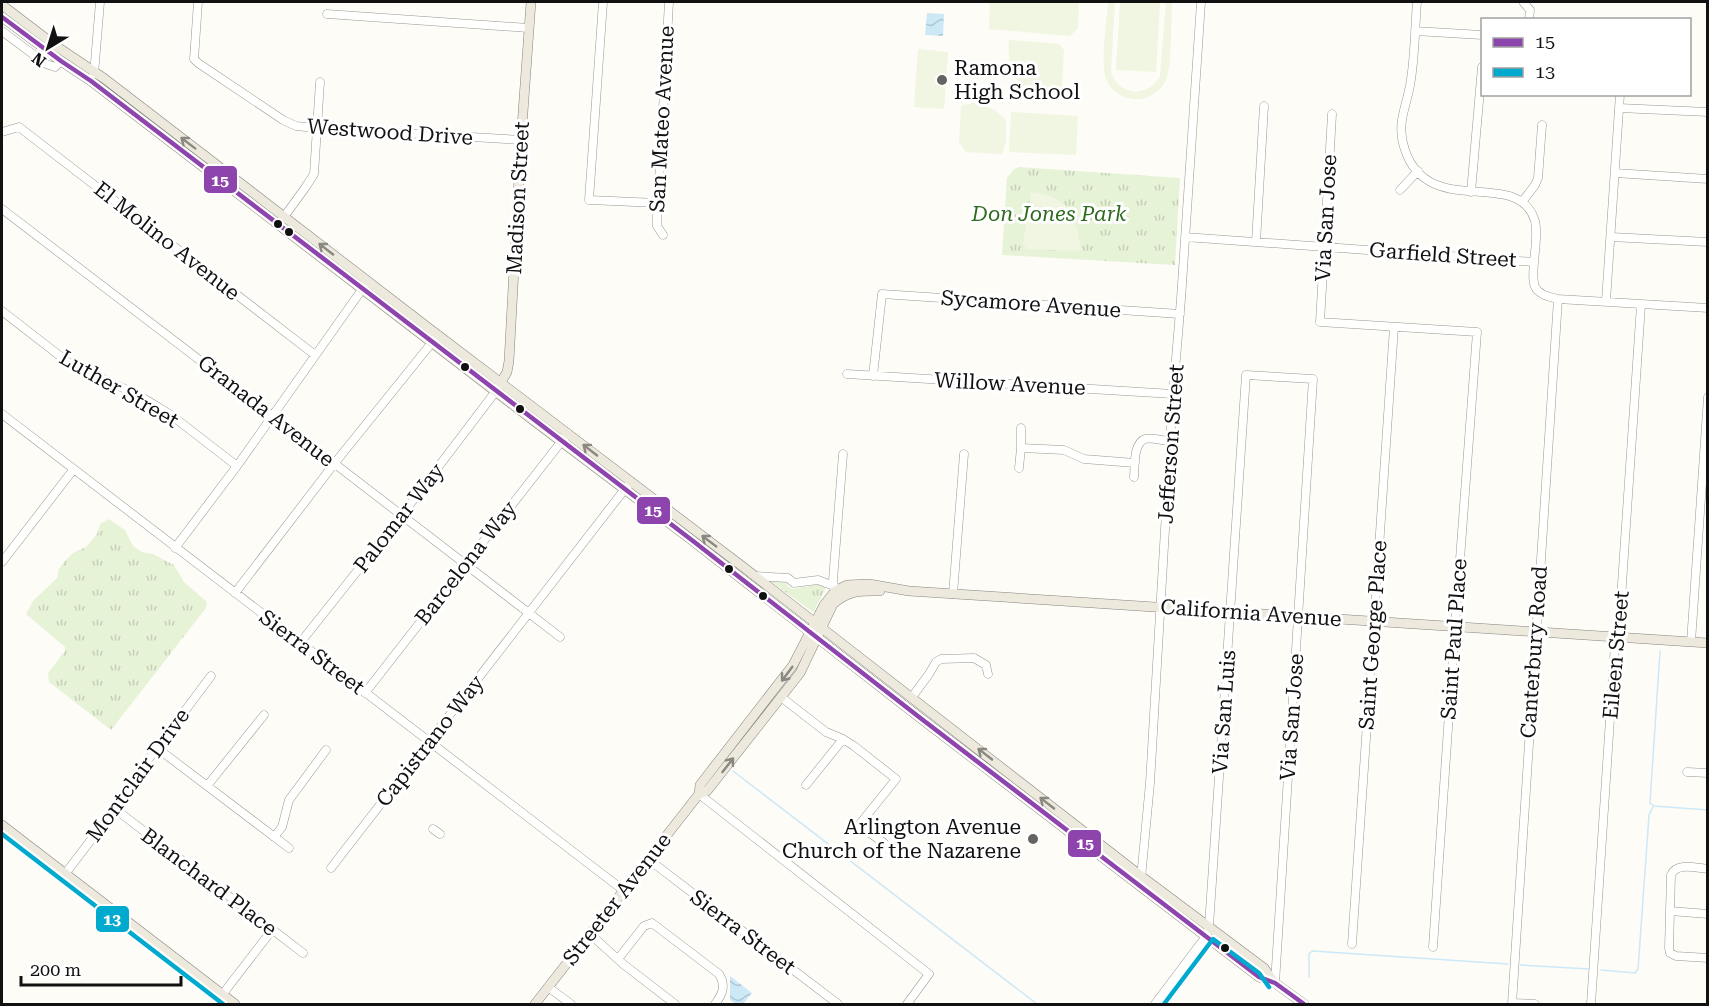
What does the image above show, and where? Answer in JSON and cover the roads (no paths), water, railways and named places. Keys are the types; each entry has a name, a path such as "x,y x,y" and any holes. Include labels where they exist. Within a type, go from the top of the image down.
{"main road":[{"name":"Madison Street","path":"496,391 507,372 509,361 520,140 531,2"},
{"path":"2,5 282,220 368,280 496,391 561,441 755,576 816,630 912,697 1126,865 1140,881"},
{"path":"2,17 61,61 93,76"},
{"path":"282,220 362,289 501,382 568,433 628,486 1208,931 1259,977 1275,983 1304,1005"},
{"name":"California Avenue","path":"834,588 847,585 869,585 909,591 1707,643"},
{"path":"816,630 824,605 834,588"},
{"path":"816,630 833,604 842,596 854,591 909,591"},
{"name":"Streeter Avenue","path":"535,1005 699,794 707,791 802,670 816,630"},
{"name":"Streeter Avenue","path":"699,794 700,785 793,665 816,630"},
{"path":"2,825 235,1005"}],"street":[{"path":"93,76 100,2"},
{"name":"Westwood Drive","path":"198,2 194,59 283,120 296,126 520,140"},
{"path":"603,2 589,200 658,203"},
{"name":"San Mateo Avenue","path":"663,235 657,226 669,2"},
{"name":"Jefferson Street","path":"1140,881 1150,783 1173,394 1201,2"},
{"path":"1417,2 1411,82 1403,111 1402,132 1405,151 1418,171 1439,186 1447,189 1513,196 1522,202 1533,215 1536,224 1534,262"},
{"path":"1525,2 1530,10 1529,18"},
{"path":"327,14 528,28"},
{"path":"2,31 46,64 55,67 61,61"},
{"path":"1415,31 1481,36"},
{"path":"1471,192 1481,78"},
{"path":"282,220 314,174 320,82"},
{"path":"1606,301 1620,96"},
{"path":"1256,242 1264,106"},
{"path":"1619,108 1707,112"},
{"name":"Via San Jose","path":"1332,114 1320,322 1394,327"},
{"path":"1522,202 1538,178 1542,125"},
{"name":"El Molino Avenue","path":"2,132 19,127 315,355"},
{"path":"1400,190 1418,171"},
{"path":"1615,173 1707,179"},
{"name":"Granada Avenue","path":"2,209 530,614"},
{"name":"Garfield Street","path":"1185,237 1534,262 1533,281 1536,289 1544,296 1558,299 1707,309"},
{"path":"1611,237 1707,242"},
{"path":"175,548 237,466 368,280"},
{"name":"Sycamore Avenue","path":"873,376 882,294 1180,314"},
{"name":"Canterbury Road","path":"1512,1004 1558,299"},
{"name":"Eileen Street","path":"1591,1005 1641,305"},
{"name":"Luther Street","path":"2,311 69,363 153,404 237,466"},
{"name":"Saint Paul Place","path":"1394,327 1477,332 1433,947"},
{"name":"Saint George Place","path":"1352,944 1394,327"},
{"path":"235,593 435,338"},
{"name":"Willow Avenue","path":"847,374 1173,394"},
{"name":"Via San Luis","path":"1208,931 1246,375 1314,379"},
{"name":"Via San Jose","path":"1275,983 1314,379"},
{"name":"Palomar Way","path":"300,643 496,391"},
{"path":"1691,642 1707,397"},
{"name":"Sierra Street","path":"2,414 623,891"},
{"path":"1019,468 1021,428"},
{"name":"Barcelona Way","path":"365,693 568,433"},
{"path":"1134,477 1137,448 1142,440 1170,441"},
{"path":"1021,448 1064,450 1084,459 1136,463"},
{"path":"834,588 843,454"},
{"path":"953,594 964,454"},
{"path":"2,562 73,470"},
{"name":"Capistrano Way","path":"332,868 428,741 530,614 628,486"},
{"path":"755,576 788,578 794,583 818,580 834,588"},
{"path":"530,614 560,638"},
{"path":"912,697 936,662 941,659 974,658 986,665 988,674"},
{"name":"Montclair Drive","path":"65,874 211,676"},
{"path":"781,698 826,732 854,746 896,779 859,825 884,843"},
{"path":"207,786 264,715"},
{"path":"806,785 843,739"},
{"path":"157,748 289,848"},
{"path":"274,837 282,827 289,800 326,750"},
{"path":"1687,772 1707,773"},
{"path":"699,794 929,974 907,1005"},
{"name":"Blanchard Place","path":"115,809 303,953"},
{"path":"433,829 440,834"},
{"name":"Sierra Street","path":"648,859 838,1005"},
{"path":"1126,865 1138,867 1142,861"},
{"path":"1707,869 1677,867 1673,870 1669,948 1670,953 1676,956 1707,958"},
{"path":"1670,911 1707,914"},
{"path":"618,959 644,926 652,923 719,974 724,985 722,996 715,1005"},
{"path":"222,995 272,930"},
{"path":"1155,1005 1208,931"},
{"path":"590,934 675,1005"},
{"path":"548,987 571,1005"},
{"path":"1512,1004 1535,1005"}],"water":[{"path":"927,13 944,14 943,36 925,35"},
{"path":"730,976 752,993 743,1004 736,1004 730,1000"}],"waterway":[{"path":"1660,651 1650,803 1654,806 1708,810"},
{"path":"733,771 1037,1004"},
{"path":"1601,970 1635,973 1638,969 1649,815 1653,807"},
{"path":"1309,977 1309,954 1312,951 1508,964"},
{"path":"1520,965 1589,969"}],"place":[{"name":"Ramona High School","path":"942,80"},
{"name":"Arlington Avenue Church of the Nazarene","path":"1033,839"}],"park label":[{"name":"Don Jones Park","path":"1049,214"}]}
